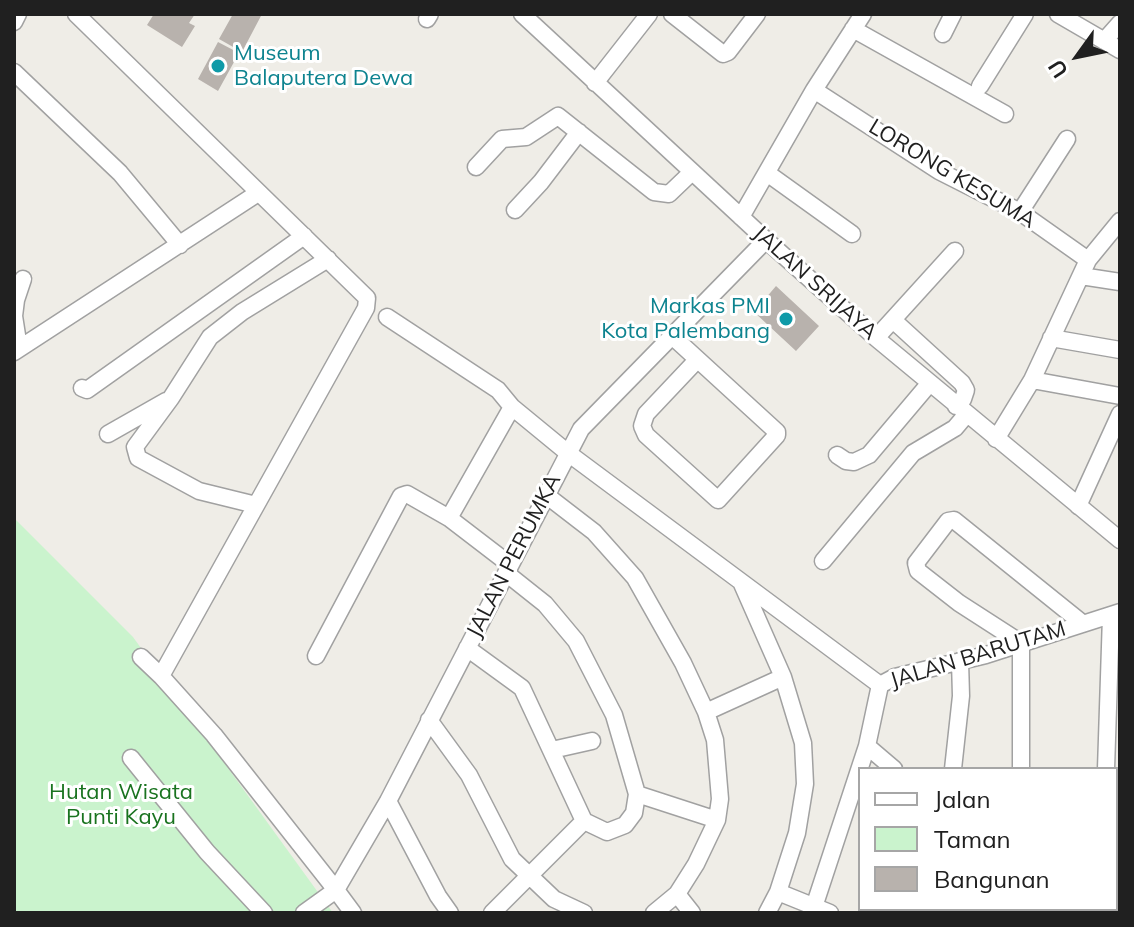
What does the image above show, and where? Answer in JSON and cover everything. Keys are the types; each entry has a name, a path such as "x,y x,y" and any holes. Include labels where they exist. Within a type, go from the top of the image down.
{"street":[{"path":"14,22 18,14"},
{"path":"76,14 367,298 366,308 161,676"},
{"name":"JALAN SRIJAYA","path":"522,14 876,338 1120,540"},
{"path":"595,83 649,14"},
{"path":"672,14 723,54 728,52 757,14"},
{"path":"943,34 953,14"},
{"path":"980,86 1025,14"},
{"path":"1063,15 1120,50"},
{"path":"741,217 814,90 858,21 1005,114"},
{"path":"1104,41 1120,23"},
{"path":"14,72 120,173 180,245"},
{"name":"LORONG KESUMA","path":"814,90 939,171 1020,212 1088,260"},
{"path":"476,167 502,139 526,137 557,116 661,195 675,190 692,172"},
{"path":"515,210 579,132"},
{"path":"1020,212 1067,139"},
{"path":"767,173 852,234"},
{"path":"23,279 14,316 16,350 258,193"},
{"path":"996,439 1032,380 1088,260 1120,221"},
{"path":"82,388 87,390 304,236"},
{"name":"JALAN PERUMKA","path":"336,890 388,801 581,429 766,240"},
{"path":"876,338 955,251"},
{"path":"256,505 199,491 138,458 135,447 210,337 242,312 328,259"},
{"path":"1081,276 1120,282"},
{"path":"387,317 498,390 512,407 568,453 880,685"},
{"path":"823,561 913,453 955,428 961,410 966,390 962,383 893,320"},
{"path":"671,335 777,435 718,500 646,435 642,426 646,414 697,360"},
{"path":"1051,338 1120,350"},
{"path":"1032,380 1120,396"},
{"path":"837,455 854,462 869,455 929,384"},
{"path":"108,434 171,398"},
{"path":"449,518 512,407"},
{"path":"1078,506 1120,414"},
{"path":"316,656 401,496 407,494 449,518 508,568 545,604 576,641 614,715 637,794 634,813 625,825 614,831 600,831 584,821 522,688 467,648"},
{"path":"546,495 594,532 635,578 683,663 706,712 715,740 720,799 717,820 696,864 677,894 654,913"},
{"path":"1021,767 1021,643 959,603 918,571 916,563 948,521 954,520 1082,623"},
{"path":"742,583 783,677 803,743 805,784 797,833 778,892 767,913"},
{"path":"1106,767 1114,734 1116,614"},
{"name":"JALAN BARUTAM","path":"860,767 880,685 895,677 960,661 1116,614"},
{"path":"141,657 214,735 353,913"},
{"path":"953,767 961,696 960,661"},
{"path":"706,712 783,677"},
{"path":"429,720 469,775 512,859 554,899 584,913"},
{"path":"552,750 592,741"},
{"path":"867,746 892,767"},
{"path":"131,758 207,852 264,913"},
{"name":"JALAN BARUTAM","path":"813,910 858,773"},
{"path":"637,794 717,820"},
{"path":"388,801 450,913"},
{"path":"492,913 584,821"},
{"path":"304,913 336,890"},
{"path":"778,892 813,910 830,913"},
{"path":"677,894 692,913"}],"green space":[{"name":"Hutan Wisata Punti Kayu","path":"14,518 133,637 333,913 14,913"}],"building":[{"name":"Museum Balaputera Dewa","path":"154,14 195,14 189,23 195,26 182,47 147,25"},
{"name":"Museum Balaputera Dewa","path":"233,14 262,14 242,52 219,39"},
{"name":"Museum Balaputera Dewa","path":"218,42 239,53 218,91 198,79"},
{"name":"Markas PMI Kota Palembang","path":"776,286 819,326 796,351 754,312"}],"place":[{"name":"Museum Balaputera Dewa","path":"218,66"},
{"name":"Markas PMI Kota Palembang","path":"786,319"}]}
